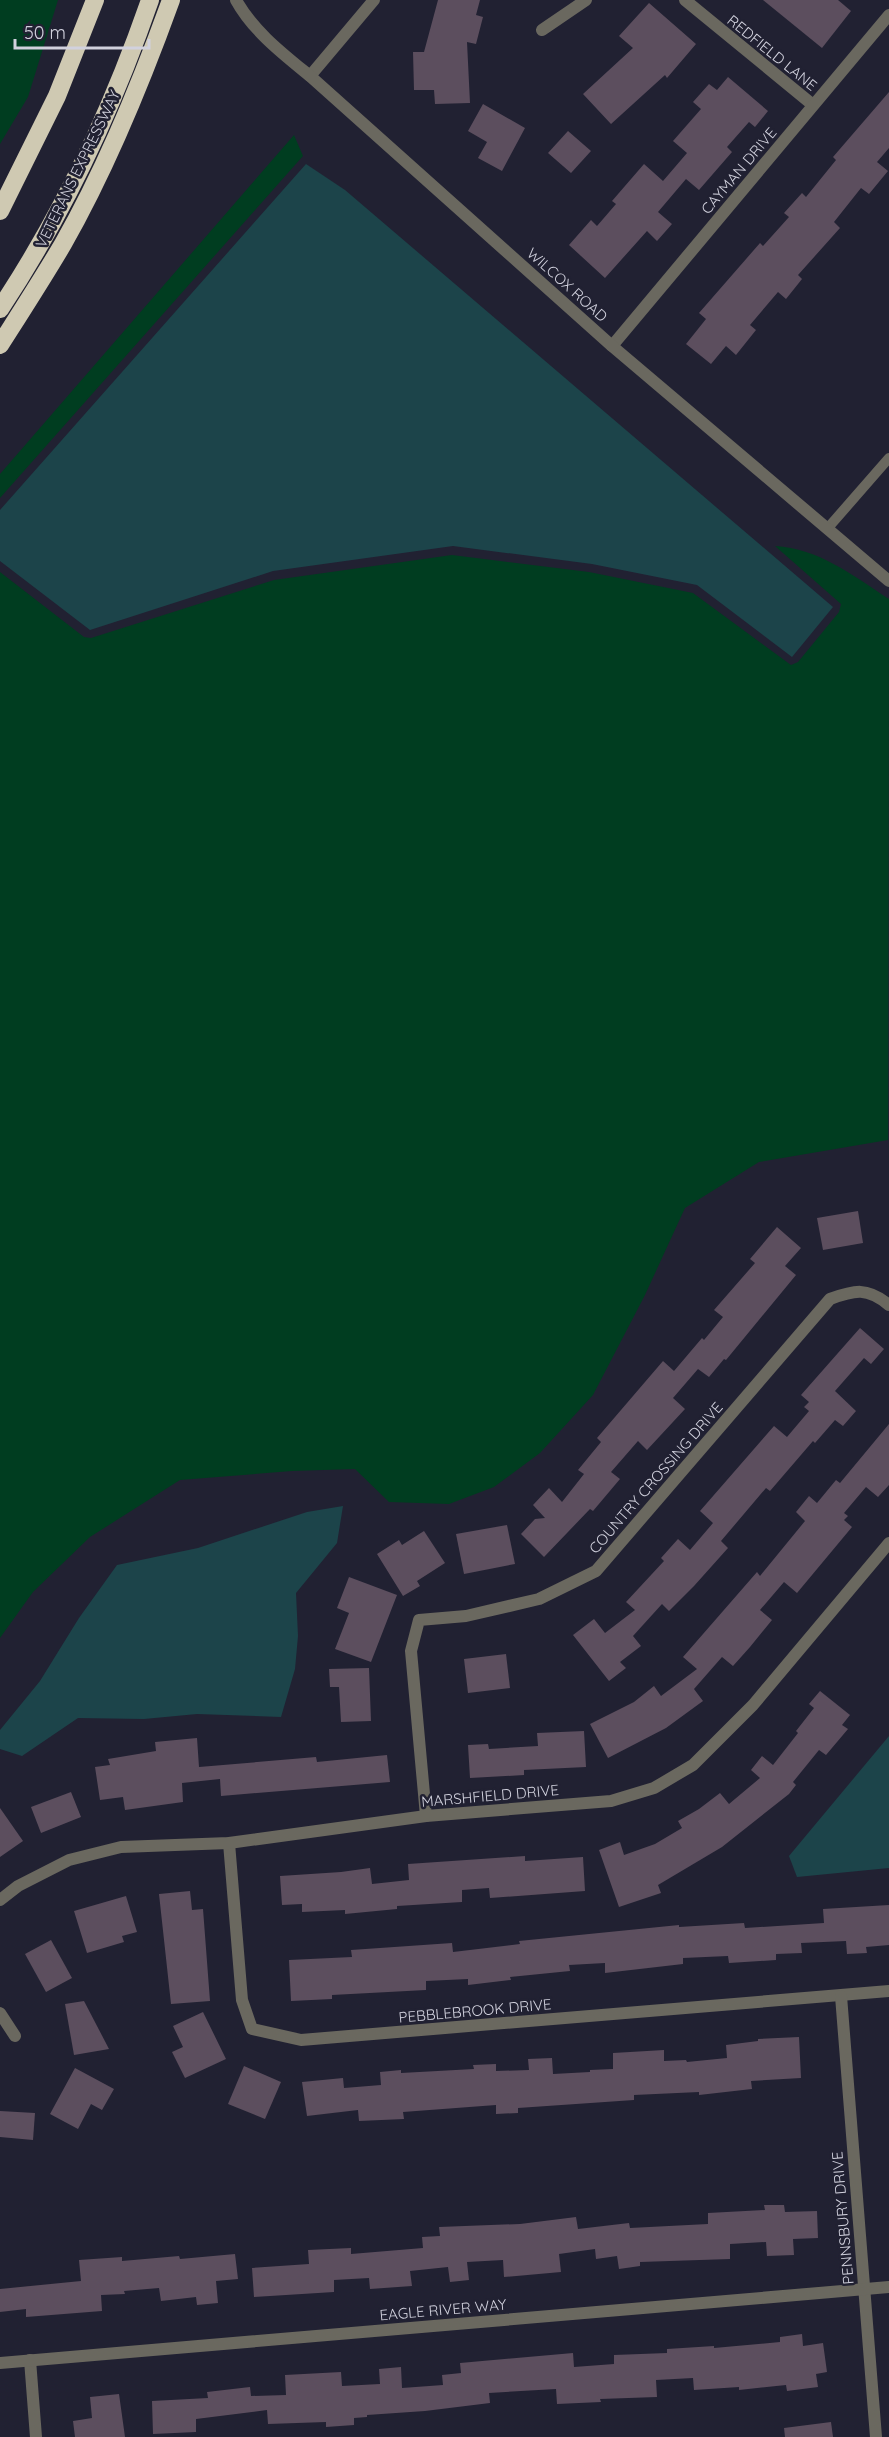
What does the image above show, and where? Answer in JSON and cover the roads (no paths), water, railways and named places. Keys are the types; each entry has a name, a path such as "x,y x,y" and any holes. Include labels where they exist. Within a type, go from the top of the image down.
{"highway":[{"path":"0,211 57,96 95,0"},
{"name":"VETERANS EXPRESSWAY","path":"0,345 64,242 110,149 171,0"},
{"path":"0,309 45,233 92,142 124,70 149,4"}],"street":[{"name":"WILCOX ROAD","path":"236,0 241,10 273,46 310,76 612,346 889,581"},
{"path":"310,76 374,0"},
{"path":"542,30 586,0"},
{"name":"REDFIELD LANE","path":"685,0 813,105"},
{"name":"CAYMAN DRIVE","path":"612,346 889,15"},
{"name":"COUNTRY CROSSING DRIVE","path":"426,1815 411,1651 419,1620 466,1616 539,1599 596,1571 830,1299 854,1290 879,1296 889,1305"},
{"name":"MARSHFIELD DRIVE","path":"0,1900 18,1886 69,1860 121,1847 229,1843 426,1815 611,1802 654,1788 693,1765 753,1705 889,1543"},
{"name":"PEBBLEBROOK DRIVE","path":"229,1843 242,2000 252,2029 301,2040 889,1991"},
{"name":"PENNSBURY DRIVE","path":"841,1996 876,2437"},
{"path":"0,2013 15,2036"},
{"name":"EAGLE RIVER WAY","path":"0,2363 889,2287"},
{"path":"30,2360 36,2437"}],"lane":[{"path":"827,529 889,458"}]}
